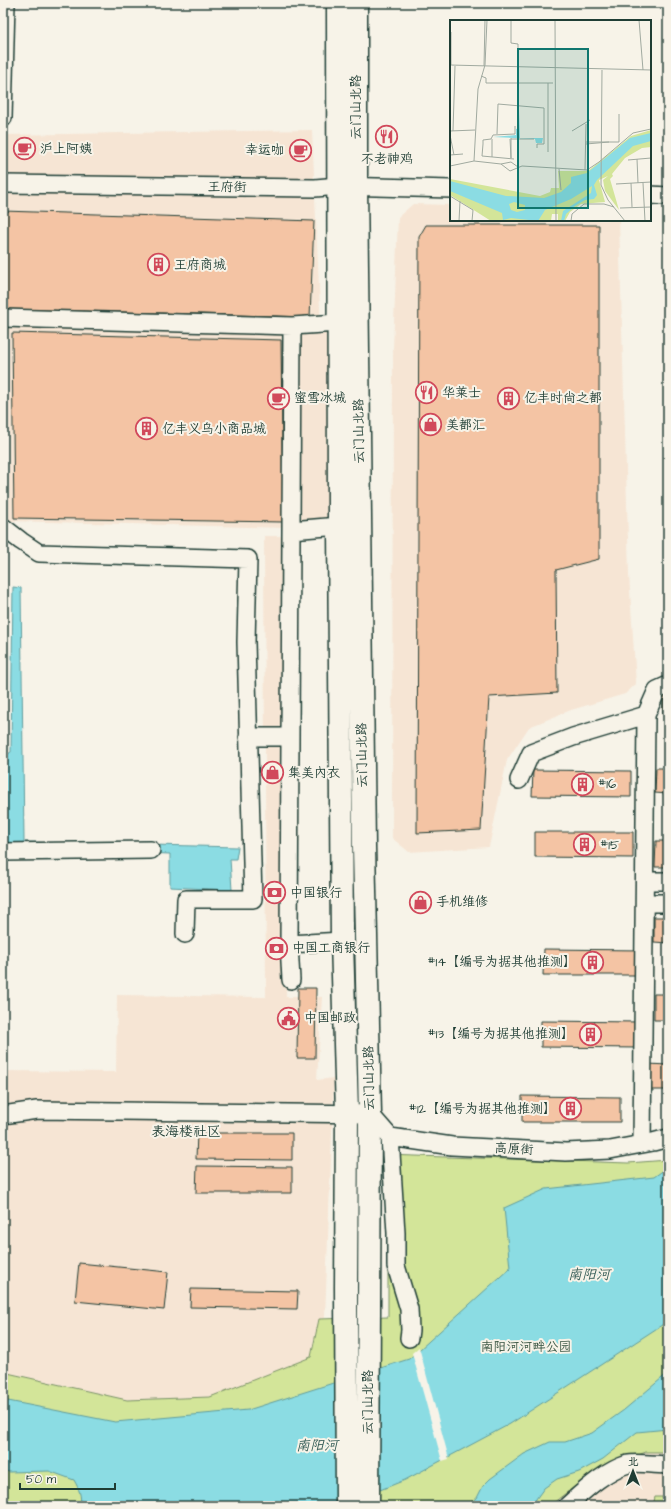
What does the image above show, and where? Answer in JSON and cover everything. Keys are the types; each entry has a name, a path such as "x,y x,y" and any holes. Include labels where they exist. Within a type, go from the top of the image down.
{"main road":[{"name":"云门山北路","path":"338,3 347,186 370,1114 368,1506"},
{"name":"云门山北路","path":"347,1506 347,1113 342,941 339,323 356,3"}],"street":[{"path":"3,118 6,3"},
{"name":"王府街","path":"3,184 315,188 347,186 450,189"},
{"path":"651,195 668,196"},
{"path":"3,318 292,326 339,323"},
{"path":"290,980 292,326"},
{"path":"291,530 339,526"},
{"path":"3,527 20,541 39,553 248,559 246,642 253,899 186,898 185,934"},
{"path":"642,1144 646,715 657,690 668,685"},
{"path":"519,780 531,753 573,737 646,715"},
{"path":"248,737 290,737"},
{"path":"3,852 151,850"},
{"path":"645,881 668,881"},
{"path":"645,903 668,903"},
{"path":"289,944 342,941"},
{"path":"4,1114 36,1110 370,1114 390,1137 396,1233 396,1266 409,1310 409,1338"},
{"name":"高原街","path":"390,1137 452,1146 566,1152 610,1150 668,1138"},
{"path":"567,1506 589,1487 610,1473 629,1464 668,1465"}],"shaded area":[{"path":"312,130 321,331 331,331 331,522 288,528 9,521 9,335 3,334 3,135"},
{"name":"亿丰时尚之都","path":"413,204 450,205 450,221 619,221 629,575 636,684 625,694 571,710 529,727 507,760 489,847 409,852 392,838 393,349 398,217"},
{"path":"264,536 284,536 286,997 322,997 317,1080 334,1078 325,1318 319,1319 311,1357 211,1397 127,1400 3,1372 3,1071 116,1072 117,995 266,997"},
{"path":"646,1452 668,1452 668,1506 549,1506 595,1471"}],"green space":[{"name":"南阳河河畔公园","path":"385,1155 628,1163 668,1160 668,1452 646,1452 595,1471 549,1506 3,1506 3,1372 127,1400 210,1397 311,1357 319,1319 388,1317 388,1167"},
{"path":"655,1497 668,1497 668,1506 653,1506"}],"water":[{"path":"13,587 21,588 24,842 238,847 236,859 230,859 232,890 170,887 170,854 3,848 3,757 11,752"},
{"name":"南阳河","path":"668,1167 668,1321 510,1424 405,1480 340,1506 80,1506 80,1493 74,1480 49,1471 9,1472 3,1470 3,1400 115,1422 248,1410 409,1359 510,1268 504,1208 546,1189 654,1177"},
{"path":"668,1373 668,1429 637,1432 603,1459 579,1472 557,1479 544,1488 533,1506 466,1506 477,1498 483,1486 490,1479 524,1454 550,1442 565,1442 592,1433 624,1410"}],"pier":[{"path":"419,1347 449,1459 442,1461 412,1353"}],"building":[{"name":"王府商城","path":"3,211 314,221 310,317 3,309"},
{"name":"亿丰时尚之都","path":"426,225 599,225 599,559 556,570 557,693 489,697 481,830 417,833 419,237"},
{"name":"亿丰义乌小商品城","path":"12,333 281,340 283,522 14,518"},
{"path":"663,690 668,690 668,715 663,715"},
{"path":"656,768 668,768 668,794 655,793"},
{"name":"#16","path":"533,770 631,771 631,797 532,796"},
{"name":"#15","path":"535,832 633,832 633,858 535,857"},
{"path":"656,841 668,841 668,867 655,867"},
{"path":"654,917 668,917 668,943 654,942"},
{"name":"#14【编号为据其他推测】","path":"544,949 642,950 641,975 543,975"},
{"path":"298,988 316,988 315,1058 297,1058"},
{"path":"654,994 668,994 668,1020 654,1020"},
{"name":"#13【编号为据其他推测】","path":"541,1021 639,1022 639,1048 541,1047"},
{"path":"648,1064 668,1065 668,1090 648,1090"},
{"name":"#12【编号为据其他推测】","path":"522,1096 620,1097 620,1122 522,1122"},
{"path":"197,1133 292,1133 292,1160 196,1159"},
{"path":"197,1166 292,1167 292,1193 196,1193"},
{"path":"79,1263 168,1272 164,1310 75,1301"},
{"path":"191,1289 298,1291 297,1309 190,1307"}],"place":[{"name":"不老神鸡","path":"387,137"},
{"name":"沪上阿姨","path":"24,149"},
{"name":"幸运咖","path":"300,150"},
{"name":"王府商城","path":"158,265"},
{"name":"华莱士","path":"427,393"},
{"name":"蜜雪冰城","path":"278,398"},
{"name":"亿丰时尚之都","path":"509,398"},
{"name":"美都汇","path":"430,425"},
{"name":"亿丰义乌小商品城","path":"147,429"},
{"name":"集美内衣","path":"273,773"},
{"name":"#16","path":"582,784"},
{"name":"#15","path":"584,845"},
{"name":"中国银行","path":"275,893"},
{"name":"手机维修","path":"420,902"},
{"name":"中国工商银行","path":"276,948"},
{"name":"#14【编号为据其他推测】","path":"592,962"},
{"name":"中国邮政","path":"289,1018"},
{"name":"#13【编号为据其他推测】","path":"590,1034"},
{"name":"#12【编号为据其他推测】","path":"571,1109"}],"district":[{"name":"表海楼社区","path":"186,1132"}]}
